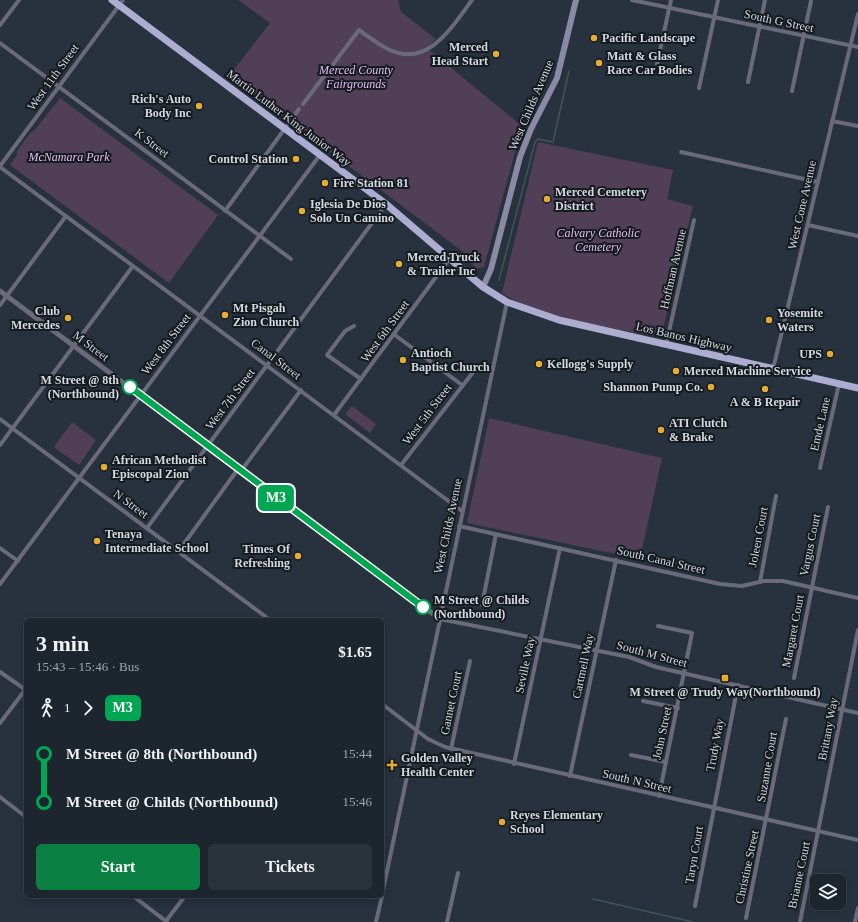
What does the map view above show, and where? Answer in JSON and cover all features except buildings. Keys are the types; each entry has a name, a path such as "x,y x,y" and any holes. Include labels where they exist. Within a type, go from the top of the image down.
{"highway":[{"name":"Martin Luther King Junior Way","path":"112,0 121,2 284,128 386,204 483,287 506,302"},
{"name":"Los Banos Highway","path":"506,302 559,320 858,388"}],"main road":[{"name":"West Childs Avenue","path":"483,287 491,269 524,146 557,78 576,0"}],"street":[{"path":"0,25 19,0"},
{"path":"303,104 359,30 391,51 405,55 424,51 433,47 444,38 472,0"},
{"name":"South G Street","path":"632,0 858,47"},
{"path":"657,64 671,0"},
{"path":"699,88 718,0"},
{"path":"748,82 765,0"},
{"path":"792,91 811,1"},
{"name":"West 11th Street","path":"0,166 121,2"},
{"name":"West Cone Avenue","path":"773,369 858,14"},
{"name":"K Street","path":"0,43 291,259"},
{"path":"225,211 299,109"},
{"path":"832,121 858,126"},
{"path":"681,152 818,182"},
{"name":"West 8th Street","path":"0,584 320,154"},
{"name":"Canal Street","path":"0,166 462,511"},
{"name":"West 7th Street","path":"147,528 268,366 386,204"},
{"path":"0,305 66,216"},
{"name":"Hoffman Avenue","path":"666,345 694,220"},
{"path":"808,225 858,236"},
{"name":"West 6th Street","path":"334,415 450,258"},
{"path":"0,445 133,266"},
{"name":"M Street","path":"0,291 440,619"},
{"name":"West Childs Avenue","path":"384,885 506,302"},
{"path":"354,326 345,331 327,355 362,379"},
{"path":"394,335 462,385"},
{"name":"West 5th Street","path":"401,465 474,371 478,369 492,371"},
{"name":"Emde Lane","path":"820,468 839,384"},
{"path":"178,552 301,390"},
{"name":"N Street","path":"0,419 267,618"},
{"name":"Joleen Court","path":"760,582 776,496"},
{"name":"Vargus Court","path":"812,587 828,507"},
{"name":"South Canal Street","path":"459,526 732,586 746,586 760,582 783,580 858,598"},
{"path":"482,606 496,534"},
{"path":"0,548 18,561"},
{"name":"Seville Way","path":"514,764 560,548"},
{"name":"Cartmell Way","path":"570,776 616,560"},
{"name":"Margaret Court","path":"794,678 812,587"},
{"name":"South M Street","path":"440,619 629,657 656,667 858,713"},
{"name":"John Street","path":"658,626 692,633 659,796"},
{"name":"Brittany Way","path":"818,832 858,630"},
{"name":"Gannet Court","path":"451,749 470,661"},
{"path":"0,672 24,689"},
{"name":"Trudy Way","path":"713,808 738,685"},
{"path":"0,723 24,693"},
{"path":"643,701 678,708"},
{"path":"384,706 416,730"},
{"name":"Suzanne Court","path":"767,820 786,718"},
{"name":"South N Street","path":"416,730 434,742 451,749 858,840"},
{"path":"631,755 666,762"},
{"path":"0,797 24,815"},
{"name":"Taryn Court","path":"695,906 713,808"},
{"name":"Christine Street","path":"746,918 767,820"},
{"name":"Brianne Court","path":"800,922 818,832"},
{"path":"447,922 458,873"},
{"path":"136,898 167,922 184,898"},
{"name":"West Childs Avenue","path":"376,922 381,898"},
{"path":"855,922 858,908"}],"green space":[{"name":"Merced County Fairgrounds","path":"238,0 398,0 401,12 436,39 427,48 522,126 484,267 476,269 466,254 229,76 270,23"},
{"name":"McNamara Park","path":"60,98 218,215 169,283 10,165 17,155 17,151 31,132 35,130"},
{"name":"Calvary Catholic Cemetery","path":"538,142 673,170 667,199 693,206 661,337 602,327 556,315 535,309 502,293"},
{"path":"352,406 376,424 370,433 345,414"},
{"path":"489,418 662,458 640,559 467,523"},
{"path":"72,422 96,440 79,465 54,447"}],"waterway":[{"path":"499,280 535,142 538,139 553,142 569,71"},
{"path":"593,899 693,922"}],"bus line":[{"name":"M3","path":"130,387 423,607"}],"place":[{"name":"Pacific Landscape","path":"594,38"},
{"name":"Merced Head Start","path":"496,54"},
{"name":"Matt & Glass Race Car Bodies","path":"599,63"},
{"name":"Rich's Auto Body Inc","path":"199,106"},
{"name":"Control Station","path":"296,159"},
{"name":"Fire Station 81","path":"325,183"},
{"name":"Merced Cemetery District","path":"547,199"},
{"name":"Iglesia De Dios Solo Un Camino","path":"302,211"},
{"name":"Merced Truck & Trailer Inc","path":"399,264"},
{"name":"Mt Pisgah Zion Church","path":"225,315"},
{"name":"Club Mercedes","path":"68,318"},
{"name":"Yosemite Waters","path":"769,320"},
{"name":"UPS","path":"830,354"},
{"name":"Antioch Baptist Church","path":"403,360"},
{"name":"Kellogg's Supply","path":"539,364"},
{"name":"Merced Machine Service","path":"676,371"},
{"name":"M Street @ 8th (Northbound)","path":"130,387"},
{"name":"Shannon Pump Co.","path":"711,387"},
{"name":"A & B Repair","path":"765,389"},
{"name":"ATI Clutch & Brake","path":"661,430"},
{"name":"African Methodist Episcopal Zion","path":"104,467"},
{"name":"Tenaya Intermediate School","path":"97,541"},
{"name":"Times Of Refreshing","path":"298,556"},
{"name":"M Street @ Childs (Northbound)","path":"423,607"},
{"name":"M Street @ Trudy Way(Northbound)","path":"725,678"},
{"name":"Golden Valley Health Center","path":"392,765"},
{"name":"Reyes Elementary School","path":"502,822"}]}
